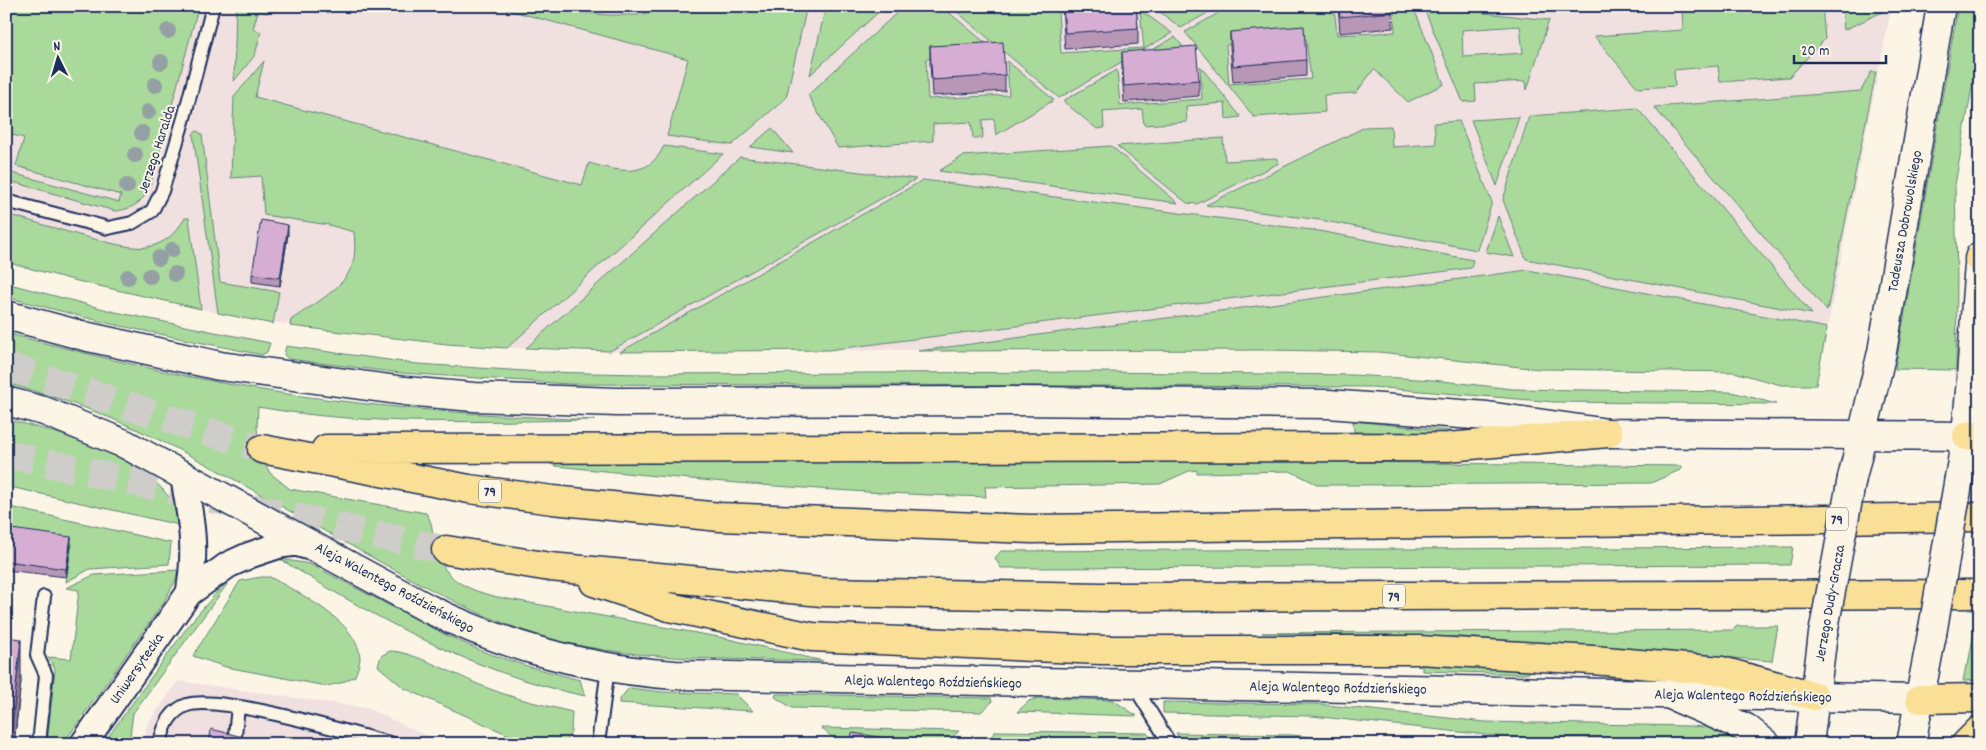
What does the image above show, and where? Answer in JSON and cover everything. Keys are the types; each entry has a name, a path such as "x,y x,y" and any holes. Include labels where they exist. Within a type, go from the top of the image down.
{"main road":[{"name":"Tadeusza Dobrowolskiego","path":"1862,435 1882,352 1941,6"},
{"path":"1911,744 1932,634 1958,478 1973,435 1973,380 1980,259"},
{"path":"6,315 84,336 220,366 406,391 474,397 617,402 1010,401 1328,404 1487,416 1608,432 1973,435"},
{"name":"Aleja Walentego Roździeńskiego","path":"6,401 85,426 125,444 428,608 471,629 526,649 608,668 675,675 1920,698"},
{"name":"79","path":"1608,432 1448,447 262,449 479,490 553,500 720,517 1032,529 1980,517"},
{"name":"Jerzego Dudy-Gracza","path":"1809,744 1823,634 1852,478 1862,435"},
{"name":"79","path":"446,550 550,567 822,592 1014,596 1980,594"},
{"path":"550,567 669,607 812,637 1100,650 1418,650 1593,660 1722,671 1814,696"},
{"path":"1668,694 1746,728 1766,744"},
{"path":"1920,698 1980,698"},
{"path":"1966,744 1980,730"}],"street":[{"name":"Uniwersytecka","path":"183,474 194,538 194,564 189,593"},
{"name":"Uniwersytecka","path":"83,744 189,593 228,565 250,554 280,545 296,543 323,551"}],"lane":[{"name":"Jerzego Haralda","path":"6,201 108,228 132,223 152,211 162,190 184,118 213,6"},
{"path":"39,744 46,675 37,655 44,598"},
{"path":"598,744 608,668"},
{"path":"1133,684 1170,744"},
{"path":"160,744 168,720 174,712 188,705 225,704 393,744"},
{"path":"234,744 238,707"}],"shaded area":[{"path":"6,6 1892,6 1820,366 1571,366 1340,347 620,352 507,348 447,344 321,330 218,313 77,281 6,262"},
{"path":"178,681 367,708 438,741 449,744 144,744 147,725"}],"green space":[{"path":"6,6 198,8 151,183 145,195 138,203 115,211 6,180 6,174 12,173 119,202 121,195 16,166 24,138 6,133"},
{"path":"236,6 266,6 268,9 267,13 258,11 253,29 261,32 255,55 234,81"},
{"path":"494,6 549,6 567,11 607,15 639,15 675,6 807,6 786,98 732,145 667,136 688,59"},
{"path":"826,6 885,6 810,75"},
{"path":"904,6 941,6 999,54 926,59 928,99 1009,95 1007,61 1054,100 996,135 994,119 982,120 983,138 973,138 971,122 933,124 933,141 838,148 808,95"},
{"path":"950,6 1137,7 1058,13 1061,53 1144,48 1140,10 1172,33 1059,98"},
{"path":"1152,6 1220,6 1181,28"},
{"path":"1231,6 1334,6 1337,35 1395,32 1394,6 1413,6 1444,84 1408,102 1374,69 1356,93 1324,95 1325,112 1254,117 1185,32","holes":["1306,39 1311,79 1229,84 1226,45"]},
{"path":"1423,6 1549,20 1527,90 1526,81 1475,84 1476,101 1463,102","holes":["1520,26 1523,53 1463,57 1462,30"]},
{"path":"1682,6 1822,6 1825,39 1789,77 1720,82 1718,66 1674,70 1675,86 1638,88 1594,36 1683,30"},
{"path":"1842,6 1895,6 1844,30"},
{"path":"1958,6 1980,6 1980,41 1955,185 1957,277 1956,370 1895,369"},
{"path":"1175,37 1193,59 1127,64"},
{"path":"264,61 255,97 582,185 589,163 621,170 641,168 650,164 664,146 723,154 507,348 447,344 290,326 291,320 333,291 346,276 354,259 354,232 329,225 264,215 261,176 231,178 234,97"},
{"path":"1200,66 1241,117 1226,119 1225,103 1186,106 1187,122 1144,125 1142,109 1103,112 1104,128 1097,129 1063,101 1117,70 1120,105 1202,99"},
{"path":"1871,72 1876,72 1827,311 1654,107 1861,91"},
{"path":"1637,108 1812,314 1526,259 1503,200 1529,116"},
{"path":"1519,117 1497,186 1471,120"},
{"path":"1459,121 1492,202 1477,250 1320,220 1206,205 1365,127 1391,126 1392,147 1436,144 1434,123"},
{"path":"772,128 793,153 750,147"},
{"path":"197,131 202,134 220,282 279,292 273,324 218,313 193,134"},
{"path":"1223,138 1225,161 1276,158 1279,163 1197,204 1187,203 1117,146"},
{"path":"1111,146 1178,203 939,171 963,156"},
{"path":"740,157 916,179 610,351 526,348"},
{"path":"923,180 1319,231 1473,260 1471,268 828,350 620,352"},
{"path":"6,214 100,241 136,247 153,246 165,240 174,233 185,218 189,218 201,309 77,281 6,262"},
{"path":"1498,216 1514,257 1486,252"},
{"path":"1528,270 1827,328 1816,385 1781,385 1734,372 1540,369 1378,352 1267,350 918,351"},
{"path":"6,283 115,312 270,343 267,352 262,355 111,324 6,297"},
{"path":"6,333 149,368 221,383 294,395 444,411 595,420 468,422 384,420 342,418 258,407 257,429 264,462 270,473 290,489 426,513 431,524 437,555 442,565 449,574 465,586 497,597 724,638 823,661 713,659 606,650 534,634 486,616 416,581 225,474 162,441 87,409 6,383"},
{"path":"286,346 418,364 540,372 643,374 1098,372 1352,375 1433,380 1513,389 1732,392 1776,404 1554,402 1372,387 570,384 401,373 289,359 284,355"},
{"path":"6,419 94,446 136,467 154,480 168,496 179,525 6,486"},
{"path":"1353,421 1460,432 1445,434 1354,432"},
{"path":"1169,460 1682,466 1682,469 1651,483 1351,485 1319,485 1290,471 1197,473 1197,470 1189,471 1160,484 985,487 986,497 878,493 771,486 556,466 548,463 552,462"},
{"path":"6,506 171,543 169,564 90,569 66,582 72,544 9,536 6,550"},
{"path":"1793,547 1790,565 1001,568 995,558 1001,551"},
{"path":"280,559 310,564 448,636 484,652 580,680 585,696 544,686 504,673 426,641 352,602"},
{"path":"178,570 175,582 163,603 63,744 47,744 55,669 48,657 71,659 79,590 66,588 94,575"},
{"path":"270,577 295,591 339,621 350,633 357,645 360,660 355,676 341,683 326,686 226,667 193,656 240,581"},
{"path":"226,582 228,583 133,713 129,744 103,744 191,622"},
{"path":"1976,621 1980,621 1980,680 1963,681 1966,665 1968,665"},
{"path":"1737,626 1778,626 1772,661 1463,637 1262,633 1733,630"},
{"path":"390,651 400,652 426,661 500,693 572,712 571,732 565,744 529,744 404,688 378,666 381,656"},
{"path":"1422,661 1530,669 1529,673 1524,674 1422,671"},
{"path":"629,688 663,692 736,694 753,711 619,703 619,700"},
{"path":"776,694 991,698 992,702 981,712 792,708 775,697"},
{"path":"1037,698 1113,700 1137,716 1017,712 1029,701"},
{"path":"1163,702 1317,704 1485,722 1690,726 1715,728 1748,744 1719,744 1674,739 1505,737 1312,716 1163,713"},
{"path":"821,728 959,731 945,744 844,744 837,741"},
{"path":"996,731 1147,733 1155,744 988,743 987,740"},
{"path":"1176,733 1292,735 1388,744 1183,744"}],"building":[{"path":"1063,6 1136,6 1138,28 1065,33"},
{"path":"1339,6 1392,6 1393,12 1340,17"},
{"path":"1304,26 1306,60 1233,66 1230,32"},
{"path":"1003,42 1005,75 932,80 930,46"},
{"path":"1196,46 1199,80 1124,86 1122,52"},
{"path":"261,220 288,225 280,278 252,274"},
{"path":"11,529 71,537 66,569 6,561"},
{"path":"6,637 21,639 11,733 6,732"},
{"path":"211,729 271,744 209,744"},
{"path":"852,733 893,739 892,744 850,744"}],"tunnel":[{"path":"6,366 262,449"},
{"path":"6,454 446,550"}]}
